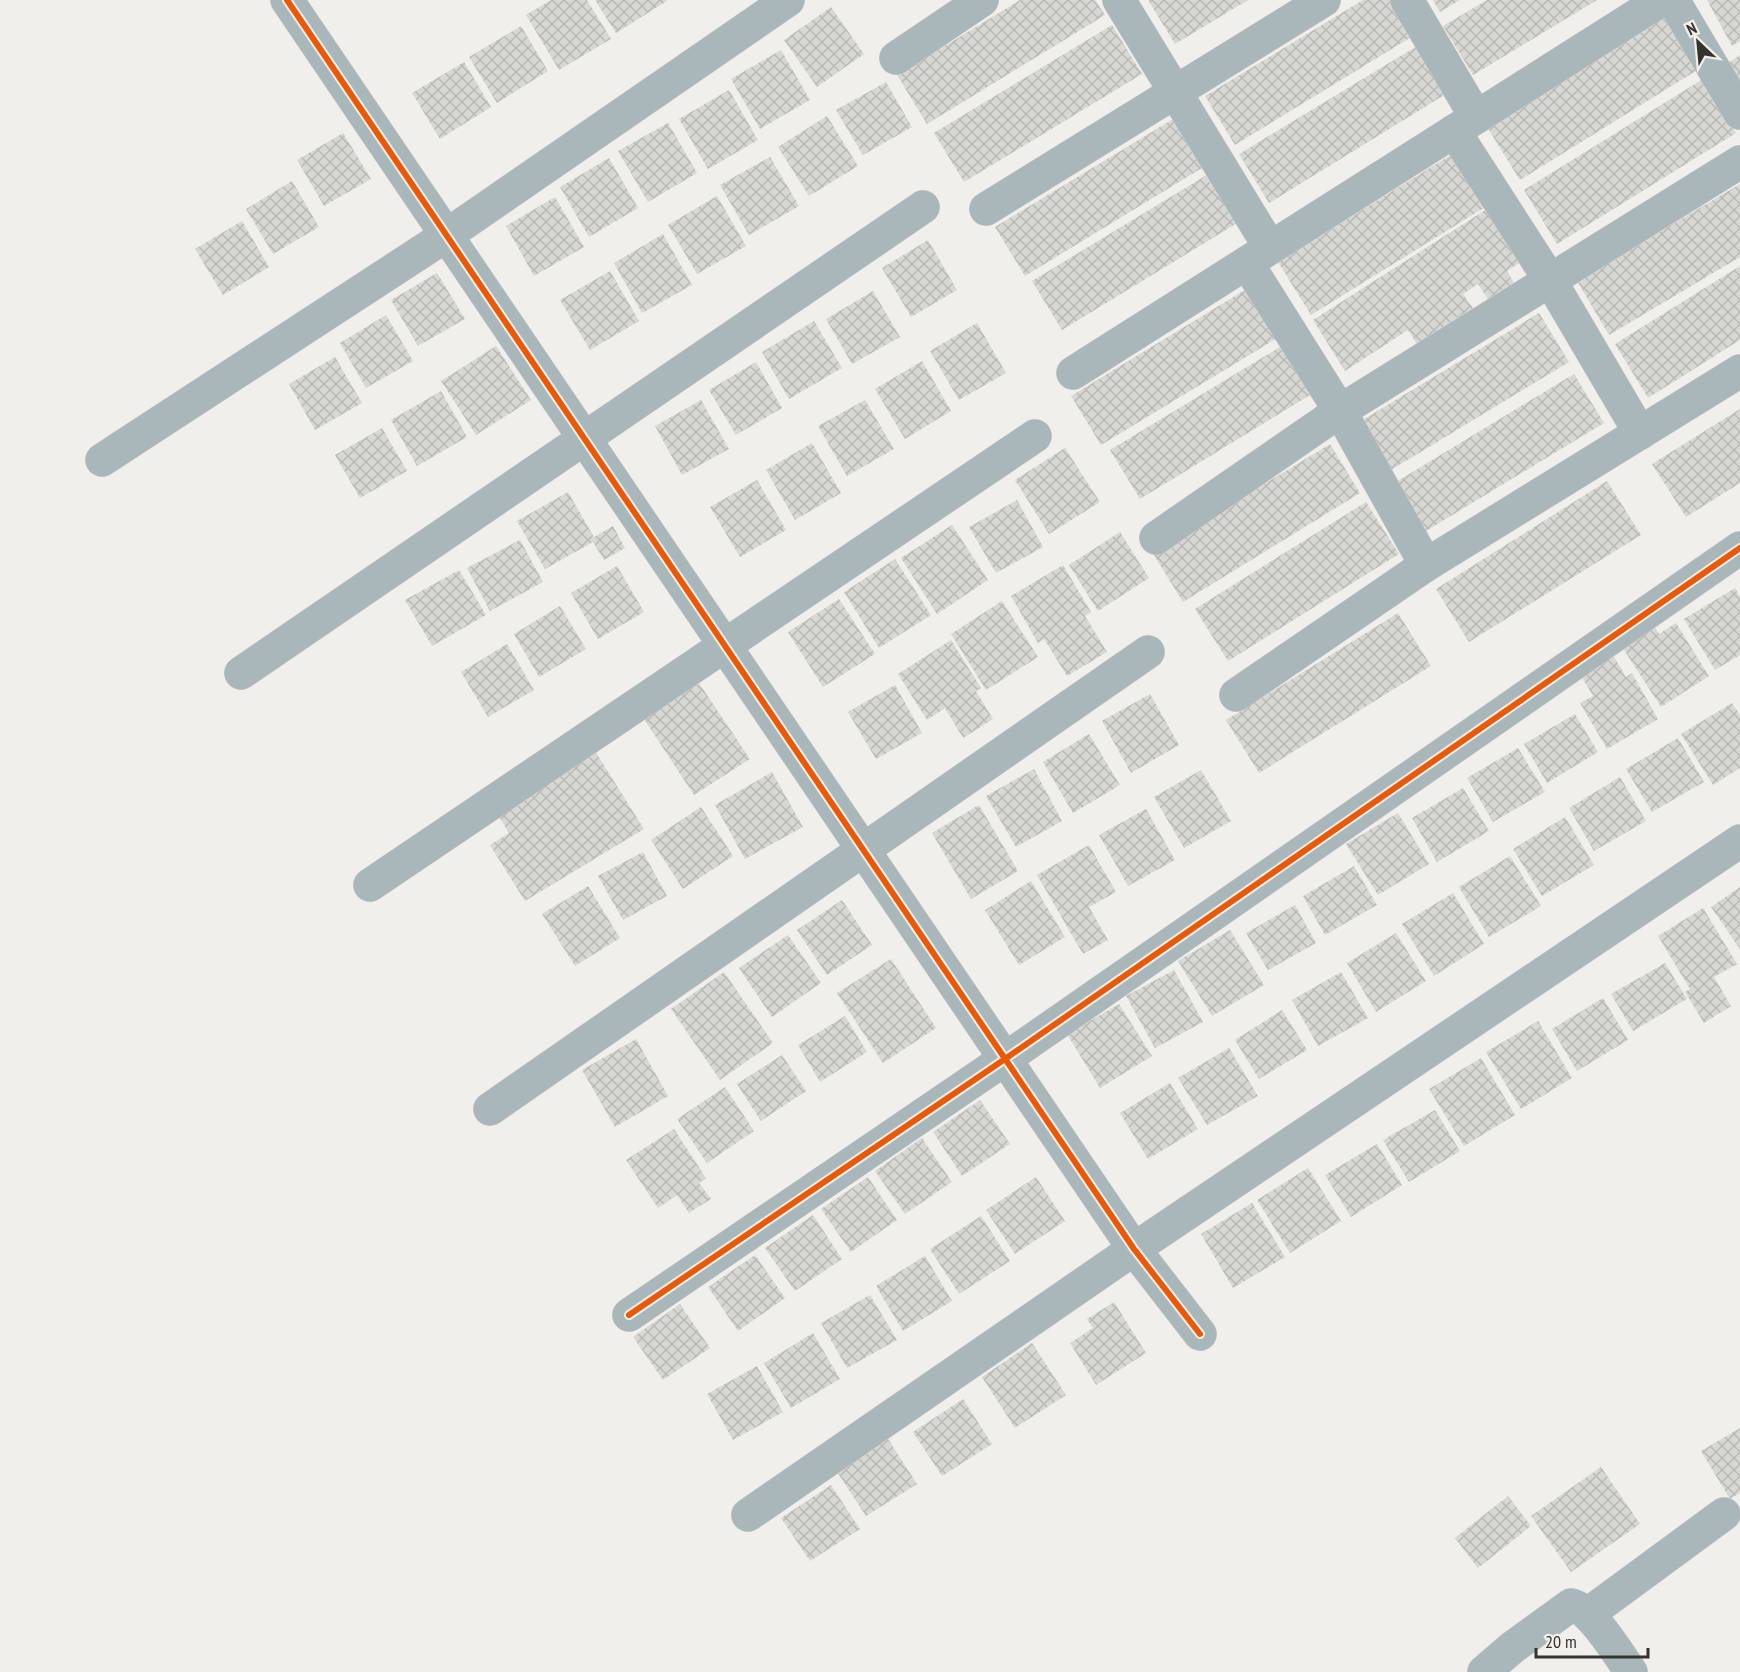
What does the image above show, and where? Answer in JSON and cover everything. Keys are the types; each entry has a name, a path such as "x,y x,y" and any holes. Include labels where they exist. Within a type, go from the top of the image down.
{"street":[{"path":"102,460 447,235 788,0"},
{"path":"1119,0 1175,94 1340,411 1426,565"},
{"path":"986,209 1324,0"},
{"path":"1407,0 1465,124 1550,280 1640,433"},
{"path":"1073,373 1661,0"},
{"path":"1673,0 1740,113"},
{"path":"294,2 447,235 1134,1249 1200,1334"},
{"path":"896,58 965,4"},
{"path":"1156,538 1340,411 1740,162"},
{"path":"241,673 923,207"},
{"path":"1236,695 1426,565 1740,371"},
{"path":"370,885 1035,436"},
{"path":"629,1315 1005,1059 1740,548"},
{"path":"490,1109 1148,652"},
{"path":"748,1515 1134,1249 1740,841"},
{"path":"1588,1614 1724,1514"},
{"path":"1484,1672 1530,1634 1571,1605 1579,1606 1588,1614 1631,1672"}],"building":[{"path":"551,0 587,0 611,39 559,70 526,15"},
{"path":"595,0 666,0 667,1 616,33"},
{"path":"1020,0 1095,0 1105,15 927,124 897,75"},
{"path":"1148,0 1248,0 1175,44"},
{"path":"1363,0 1390,0 1413,36 1235,145 1205,96"},
{"path":"1433,0 1460,0 1440,12"},
{"path":"1487,0 1597,0 1473,75 1443,26"},
{"path":"1707,0 1740,0 1740,41 1732,46"},
{"path":"831,7 864,54 817,87 784,40"},
{"path":"1665,16 1699,69 1520,180 1487,127"},
{"path":"1112,25 1142,74 964,182 934,133"},
{"path":"521,26 548,71 497,103 469,57"},
{"path":"1417,46 1446,94 1269,203 1239,154"},
{"path":"781,50 810,100 760,129 731,79"},
{"path":"1740,55 1740,82 1728,63"},
{"path":"464,62 491,107 440,139 412,93"},
{"path":"1703,79 1736,133 1557,244 1524,190"},
{"path":"886,82 912,127 863,155 836,110"},
{"path":"729,90 758,140 708,169 679,119"},
{"path":"827,116 858,166 809,196 778,147"},
{"path":"1173,119 1202,168 1025,276 995,227"},
{"path":"668,123 697,173 648,202 618,151"},
{"path":"343,133 371,179 324,206 297,160"},
{"path":"1457,151 1490,204 1311,315 1278,262"},
{"path":"770,157 799,206 749,235 720,185"},
{"path":"609,158 638,208 589,237 560,187"},
{"path":"1210,173 1239,222 1062,330 1032,281"},
{"path":"292,181 319,227 273,254 246,209"},
{"path":"1740,184 1740,257 1609,335 1577,281"},
{"path":"717,196 746,246 697,274 668,225"},
{"path":"555,197 584,247 534,276 506,226"},
{"path":"1490,207 1524,260 1507,271 1514,283 1488,299 1478,284 1463,294 1473,308 1417,344 1408,330 1345,371 1313,320"},
{"path":"242,221 269,267 223,295 195,249"},
{"path":"663,234 692,285 642,313 614,263"},
{"path":"928,240 957,290 911,317 882,268"},
{"path":"1740,266 1740,340 1648,398 1615,344"},
{"path":"610,271 639,321 590,350 560,300"},
{"path":"437,273 465,319 418,346 391,300"},
{"path":"1248,288 1279,337 1101,445 1071,396"},
{"path":"873,291 900,337 852,364 826,319"},
{"path":"1539,313 1569,362 1391,470 1361,421"},
{"path":"386,315 413,361 366,388 340,343"},
{"path":"814,321 842,368 789,399 762,352"},
{"path":"977,323 1006,373 959,400 930,351"},
{"path":"1288,342 1318,390 1140,499 1110,450"},
{"path":"496,346 531,400 476,435 441,381"},
{"path":"335,357 362,403 315,430 289,384"},
{"path":"922,361 951,411 905,439 875,389"},
{"path":"756,362 782,408 736,435 709,390"},
{"path":"1574,374 1604,423 1426,531 1396,482"},
{"path":"441,391 467,437 417,466 391,420"},
{"path":"701,400 729,449 682,475 655,426"},
{"path":"865,400 894,449 847,476 818,426"},
{"path":"1740,409 1740,483 1686,517 1652,464"},
{"path":"382,428 407,471 360,498 335,455"},
{"path":"812,443 841,493 795,520 766,470"},
{"path":"1330,444 1360,493 1183,602 1152,552"},
{"path":"1065,448 1100,502 1049,534 1015,480"},
{"path":"757,480 786,530 740,557 710,507"},
{"path":"1607,481 1641,535 1469,642 1436,589"},
{"path":"568,492 594,537 613,526 625,548 604,560 593,542 545,569 517,521"},
{"path":"1017,500 1043,547 996,573 969,527"},
{"path":"1366,502 1399,554 1228,661 1195,609"},
{"path":"952,525 988,580 937,614 901,558"},
{"path":"1120,532 1149,578 1098,611 1069,565"},
{"path":"520,540 543,582 490,611 467,568"},
{"path":"895,559 931,615 879,648 844,592"},
{"path":"1063,565 1091,612 1085,616 1107,652 1067,676 1044,639 1038,643 1011,596"},
{"path":"617,566 644,612 598,639 571,593"},
{"path":"459,570 486,615 432,646 405,600"},
{"path":"1735,588 1740,597 1740,655 1715,670 1684,619"},
{"path":"839,599 875,654 823,687 788,632"},
{"path":"1002,601 1038,657 986,690 951,634"},
{"path":"560,606 586,649 539,677 514,634"},
{"path":"1398,613 1431,666 1259,773 1226,720"},
{"path":"1649,618 1659,634 1676,623 1709,676 1661,707 1617,639"},
{"path":"951,640 981,688 976,691 993,719 963,738 945,708 927,720 898,674"},
{"path":"507,644 534,690 488,717 461,672"},
{"path":"1613,655 1626,677 1632,673 1658,719 1607,749 1580,703 1593,696 1580,674"},
{"path":"699,683 750,759 694,795 644,719"},
{"path":"895,685 922,733 876,759 848,712"},
{"path":"1150,694 1179,745 1131,773 1102,721"},
{"path":"1732,703 1740,715 1740,768 1713,785 1681,734"},
{"path":"1575,714 1598,752 1547,783 1524,744"},
{"path":"1089,734 1120,785 1073,813 1043,762"},
{"path":"1678,738 1704,782 1652,812 1626,769"},
{"path":"1518,748 1545,792 1493,822 1467,778"},
{"path":"595,751 644,829 525,901 490,845 509,833 496,812"},
{"path":"1034,769 1062,821 1016,847 986,796"},
{"path":"1201,770 1231,821 1184,848 1154,797"},
{"path":"772,772 803,827 745,859 715,805"},
{"path":"1620,777 1646,821 1594,851 1569,808"},
{"path":"1463,788 1489,831 1437,862 1412,818"},
{"path":"979,805 1018,871 971,899 932,833"},
{"path":"701,807 733,856 683,889 651,840"},
{"path":"1146,809 1175,860 1128,886 1099,835"},
{"path":"1398,813 1429,864 1378,895 1346,844"},
{"path":"1565,817 1594,865 1542,896 1513,849"},
{"path":"1089,845 1116,892 1089,907 1108,940 1083,954 1037,875"},
{"path":"643,852 667,896 623,920 598,876"},
{"path":"1510,856 1541,906 1489,937 1459,887"},
{"path":"1354,866 1377,905 1325,935 1303,896"},
{"path":"1031,881 1065,937 1019,965 985,910"},
{"path":"588,886 620,938 575,966 542,914"},
{"path":"1740,887 1740,949 1711,907"},
{"path":"1453,893 1484,944 1434,976 1402,924"},
{"path":"842,900 872,945 827,975 797,930"},
{"path":"1295,905 1316,943 1268,970 1246,933"},
{"path":"1703,908 1737,964 1714,977 1731,1006 1704,1023 1685,992 1690,989 1658,936"},
{"path":"1230,930 1264,985 1212,1016 1178,961"},
{"path":"1396,933 1426,981 1376,1012 1347,963"},
{"path":"788,935 821,983 772,1017 739,968"},
{"path":"891,959 936,1028 883,1063 837,993"},
{"path":"1665,963 1687,999 1633,1031 1611,994"},
{"path":"1174,970 1203,1022 1155,1048 1126,996"},
{"path":"724,972 773,1043 720,1080 671,1009"},
{"path":"1341,972 1368,1018 1318,1046 1292,1000"},
{"path":"1603,998 1628,1040 1577,1071 1552,1029"},
{"path":"1119,1004 1152,1056 1100,1088 1067,1034"},
{"path":"1282,1010 1307,1050 1259,1079 1235,1040"},
{"path":"845,1016 867,1052 820,1082 798,1045"},
{"path":"1538,1021 1572,1078 1521,1109 1486,1052"},
{"path":"636,1039 668,1096 615,1127 582,1070"},
{"path":"1229,1048 1258,1096 1207,1125 1178,1078"},
{"path":"782,1055 806,1091 761,1121 737,1084"},
{"path":"1481,1058 1515,1115 1464,1146 1429,1089"},
{"path":"1170,1083 1198,1129 1148,1159 1120,1113"},
{"path":"725,1087 754,1131 707,1163 677,1119"},
{"path":"980,1100 1010,1144 962,1176 933,1132"},
{"path":"1435,1110 1460,1151 1409,1182 1383,1140"},
{"path":"674,1129 706,1178 699,1183 711,1199 689,1213 677,1195 658,1208 626,1160"},
{"path":"922,1138 952,1182 905,1214 875,1171"},
{"path":"1377,1144 1402,1185 1351,1217 1325,1175"},
{"path":"1308,1168 1341,1221 1290,1253 1257,1200"},
{"path":"868,1177 897,1220 851,1252 821,1209"},
{"path":"1036,1177 1065,1221 1015,1254 986,1210"},
{"path":"1252,1203 1285,1257 1233,1288 1201,1234"},
{"path":"813,1215 842,1259 795,1291 765,1248"},
{"path":"981,1216 1010,1261 959,1294 930,1249"},
{"path":"755,1255 785,1298 738,1331 708,1287"},
{"path":"925,1256 952,1301 903,1331 876,1286"},
{"path":"870,1295 897,1340 847,1368 821,1323"},
{"path":"1114,1302 1146,1353 1096,1385 1070,1343 1093,1328 1087,1319"},
{"path":"680,1304 710,1348 663,1380 633,1337"},
{"path":"813,1333 840,1379 791,1408 764,1363"},
{"path":"1032,1343 1066,1395 1015,1428 982,1377"},
{"path":"757,1366 783,1412 733,1440 707,1394"},
{"path":"963,1399 992,1444 942,1476 913,1432"},
{"path":"1740,1428 1740,1493 1730,1499 1701,1451"},
{"path":"888,1439 917,1484 866,1516 837,1472"},
{"path":"1601,1467 1640,1524 1571,1572 1531,1516"},
{"path":"831,1485 860,1529 810,1561 781,1518"},
{"path":"1508,1496 1531,1526 1478,1568 1455,1538"}],"cycle path":[{"path":"287,0 1134,1249 1200,1334"},
{"path":"629,1315 1005,1059 1740,548"}]}
